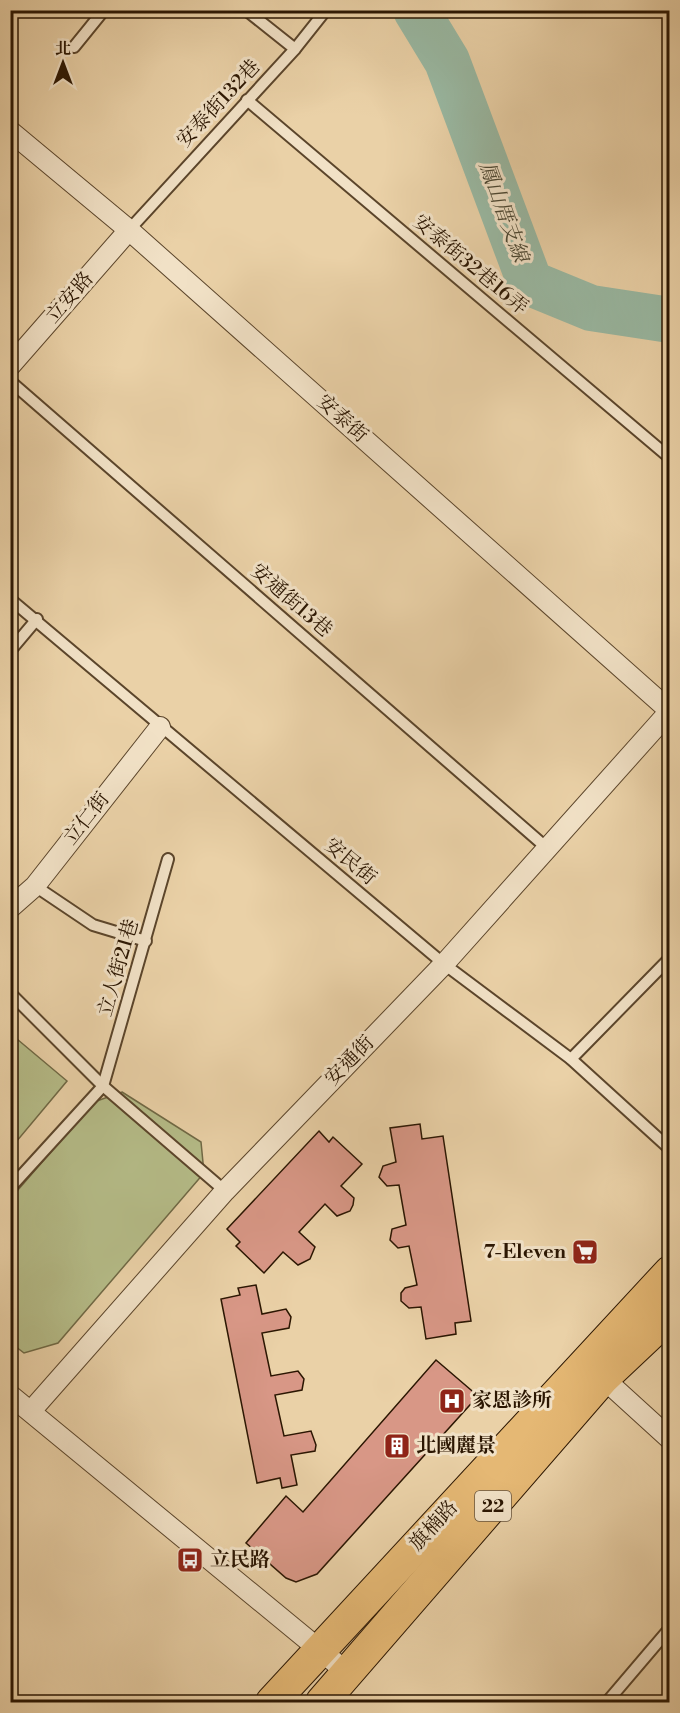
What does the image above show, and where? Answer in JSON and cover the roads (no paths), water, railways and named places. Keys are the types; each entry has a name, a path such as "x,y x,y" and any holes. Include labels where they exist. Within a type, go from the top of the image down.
{"main road":[{"name":"旗楠路","path":"272,1702 669,1272"},
{"name":"旗楠路","path":"322,1702 349,1674 603,1378 669,1315"}],"street":[{"name":"安泰街","path":"10,131 129,230 669,711"},
{"name":"立安路","path":"10,366 129,230"},
{"name":"安通街","path":"31,1412 225,1191 444,964 669,711"},
{"name":"立仁街","path":"10,908 34,886 160,727"},
{"path":"603,1378 669,1439"},
{"path":"10,1395 349,1674"}],"lane":[{"path":"74,47 104,10"},
{"path":"246,10 295,49"},
{"name":"安泰街132巷","path":"129,230 295,49 326,10"},
{"name":"安泰街32巷16弄","path":"247,99 669,458"},
{"name":"安通街13巷","path":"10,381 548,849"},
{"name":"安民街","path":"10,599 444,964 571,1059 669,1149"},
{"path":"10,651 36,620"},
{"name":"立人街21巷","path":"103,1086 168,858"},
{"path":"34,886 93,924 146,941"},
{"path":"571,1059 669,958"},
{"path":"10,993 103,1086 225,1191"},
{"path":"10,1188 103,1086"},
{"path":"607,1702 669,1628"}],"waterway":[{"name":"鳳山厝支線","path":"416,10 447,61 530,283 591,308 670,320"}],"place":[{"name":"7-Eleven","path":"585,1252"},
{"name":"家恩診所","path":"452,1401"},
{"name":"北國麗景","path":"397,1446"},
{"name":"立民路","path":"190,1560"}]}
